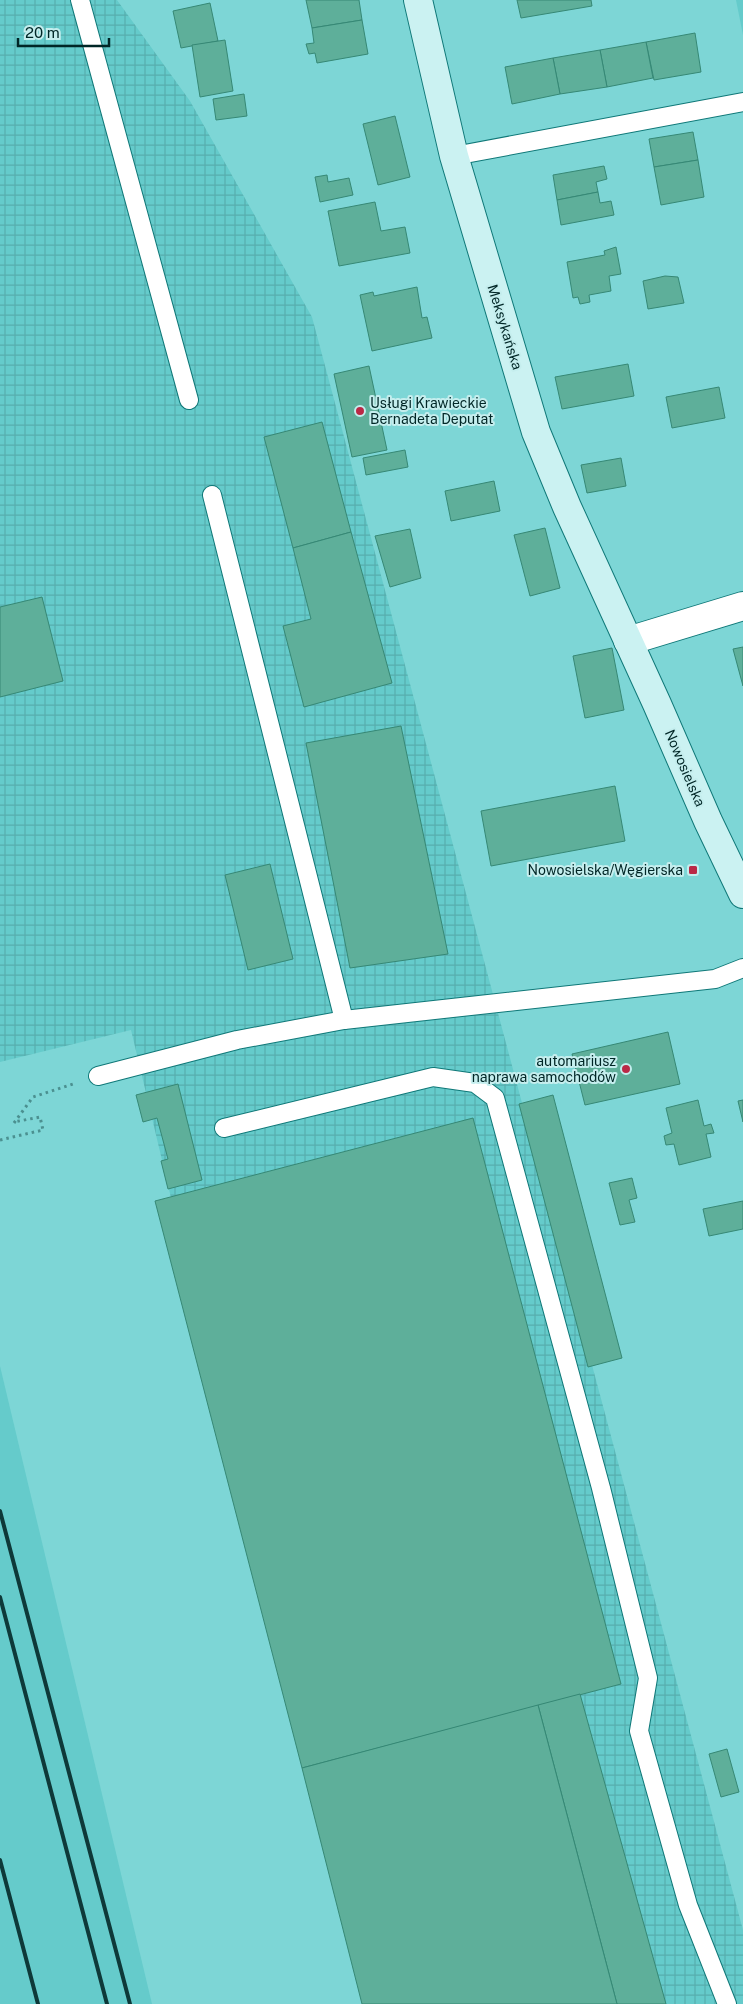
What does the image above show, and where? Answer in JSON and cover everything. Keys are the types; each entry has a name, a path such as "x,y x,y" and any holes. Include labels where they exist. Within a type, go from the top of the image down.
{"street":[{"name":"Meksykańska","path":"418,0 454,156 536,432 567,507 628,641"},
{"path":"628,641 743,606"},
{"name":"Nowosielska","path":"628,641 708,821 743,894"}],"lane":[{"path":"80,0 189,400"},
{"path":"454,156 743,102"},
{"path":"212,495 344,1020"},
{"path":"98,1076 238,1040 344,1020 715,979 743,968"},
{"path":"224,1128 433,1077 475,1083 495,1098 599,1479 648,1678 639,1731 688,1905 727,2004"}],"path":[{"path":"0,1140 43,1130 40,1117 14,1123 33,1097 98,1076"}],"shaded area":[{"path":"0,0 117,0 190,101 312,317 743,1930 743,2004 363,2004 131,1030 0,1062"},
{"path":"736,0 743,0 743,35"},
{"path":"0,1366 152,2004 0,2004"}],"building":[{"path":"306,0 359,0 362,20 312,28"},
{"path":"517,0 591,0 592,6 521,18"},
{"path":"210,3 218,41 181,48 173,11"},
{"path":"362,20 368,54 317,63 315,53 309,54 306,44 314,43 312,28"},
{"path":"695,33 701,72 654,80 646,42"},
{"path":"225,40 233,91 200,97 192,45"},
{"path":"646,42 653,78 607,87 600,50"},
{"path":"600,50 607,87 560,94 553,58"},
{"path":"553,58 560,94 512,104 505,67"},
{"path":"244,94 247,116 216,120 213,99"},
{"path":"395,116 410,177 378,185 363,124"},
{"path":"693,132 698,160 654,167 649,139"},
{"path":"698,160 704,197 661,205 654,167"},
{"path":"604,166 607,179 596,182 598,192 557,200 553,175"},
{"path":"327,175 328,182 349,178 353,195 320,202 315,177"},
{"path":"598,192 600,203 611,201 614,215 561,225 557,200"},
{"path":"375,202 381,231 405,227 410,253 339,266 328,211"},
{"path":"616,247 621,274 609,276 611,291 589,295 590,302 580,304 578,297 573,298 567,262 605,255 604,251"},
{"path":"665,276 678,277 684,303 648,309 643,281"},
{"path":"417,287 422,318 427,317 432,338 372,351 360,295 373,292 374,296"},
{"path":"628,364 634,396 562,409 555,377"},
{"path":"369,366 387,450 352,457 334,374"},
{"path":"719,387 725,418 672,428 666,397"},
{"path":"322,422 351,532 293,548 264,437"},
{"path":"405,450 408,467 366,475 363,458"},
{"path":"621,458 626,486 587,493 581,465"},
{"path":"494,481 500,511 451,521 445,491"},
{"path":"545,528 560,588 530,596 514,535"},
{"path":"410,529 421,578 390,587 375,536"},
{"path":"351,532 392,683 304,707 283,626 311,619 293,548"},
{"path":"42,597 63,681 0,697 0,607"},
{"path":"743,647 743,686 733,649"},
{"path":"612,648 624,710 585,718 573,656"},
{"path":"401,726 448,954 350,968 306,743"},
{"path":"615,786 625,841 491,866 481,811"},
{"path":"270,864 293,959 248,970 225,875"},
{"name":"automariusz naprawa samochodów","path":"668,1032 680,1084 585,1105 572,1054"},
{"path":"178,1084 202,1180 168,1189 161,1161 168,1159 157,1118 143,1122 136,1095"},
{"path":"553,1095 622,1358 588,1367 519,1104"},
{"path":"698,1100 704,1126 711,1124 714,1133 706,1134 711,1157 679,1165 674,1144 666,1145 664,1136 672,1133 666,1108"},
{"path":"743,1100 743,1122 738,1101"},
{"path":"473,1118 621,1684 302,1768 155,1201"},
{"path":"632,1178 637,1198 629,1200 635,1222 620,1225 609,1183"},
{"path":"743,1201 743,1229 709,1236 703,1209"},
{"path":"580,1694 666,2004 617,2004 538,1705"},
{"path":"538,1705 617,2004 362,2004 302,1768"},
{"path":"727,1749 739,1792 721,1797 709,1754"}],"railway":[{"path":"0,1511 130,2004"},
{"path":"0,1597 107,2004"},
{"path":"0,1860 38,2004"}],"place":[{"name":"Usługi Krawieckie Bernadeta Deputat","path":"360,411"},
{"name":"Nowosielska/Węgierska","path":"693,870"},
{"name":"automariusz naprawa samochodów","path":"626,1069"}]}
